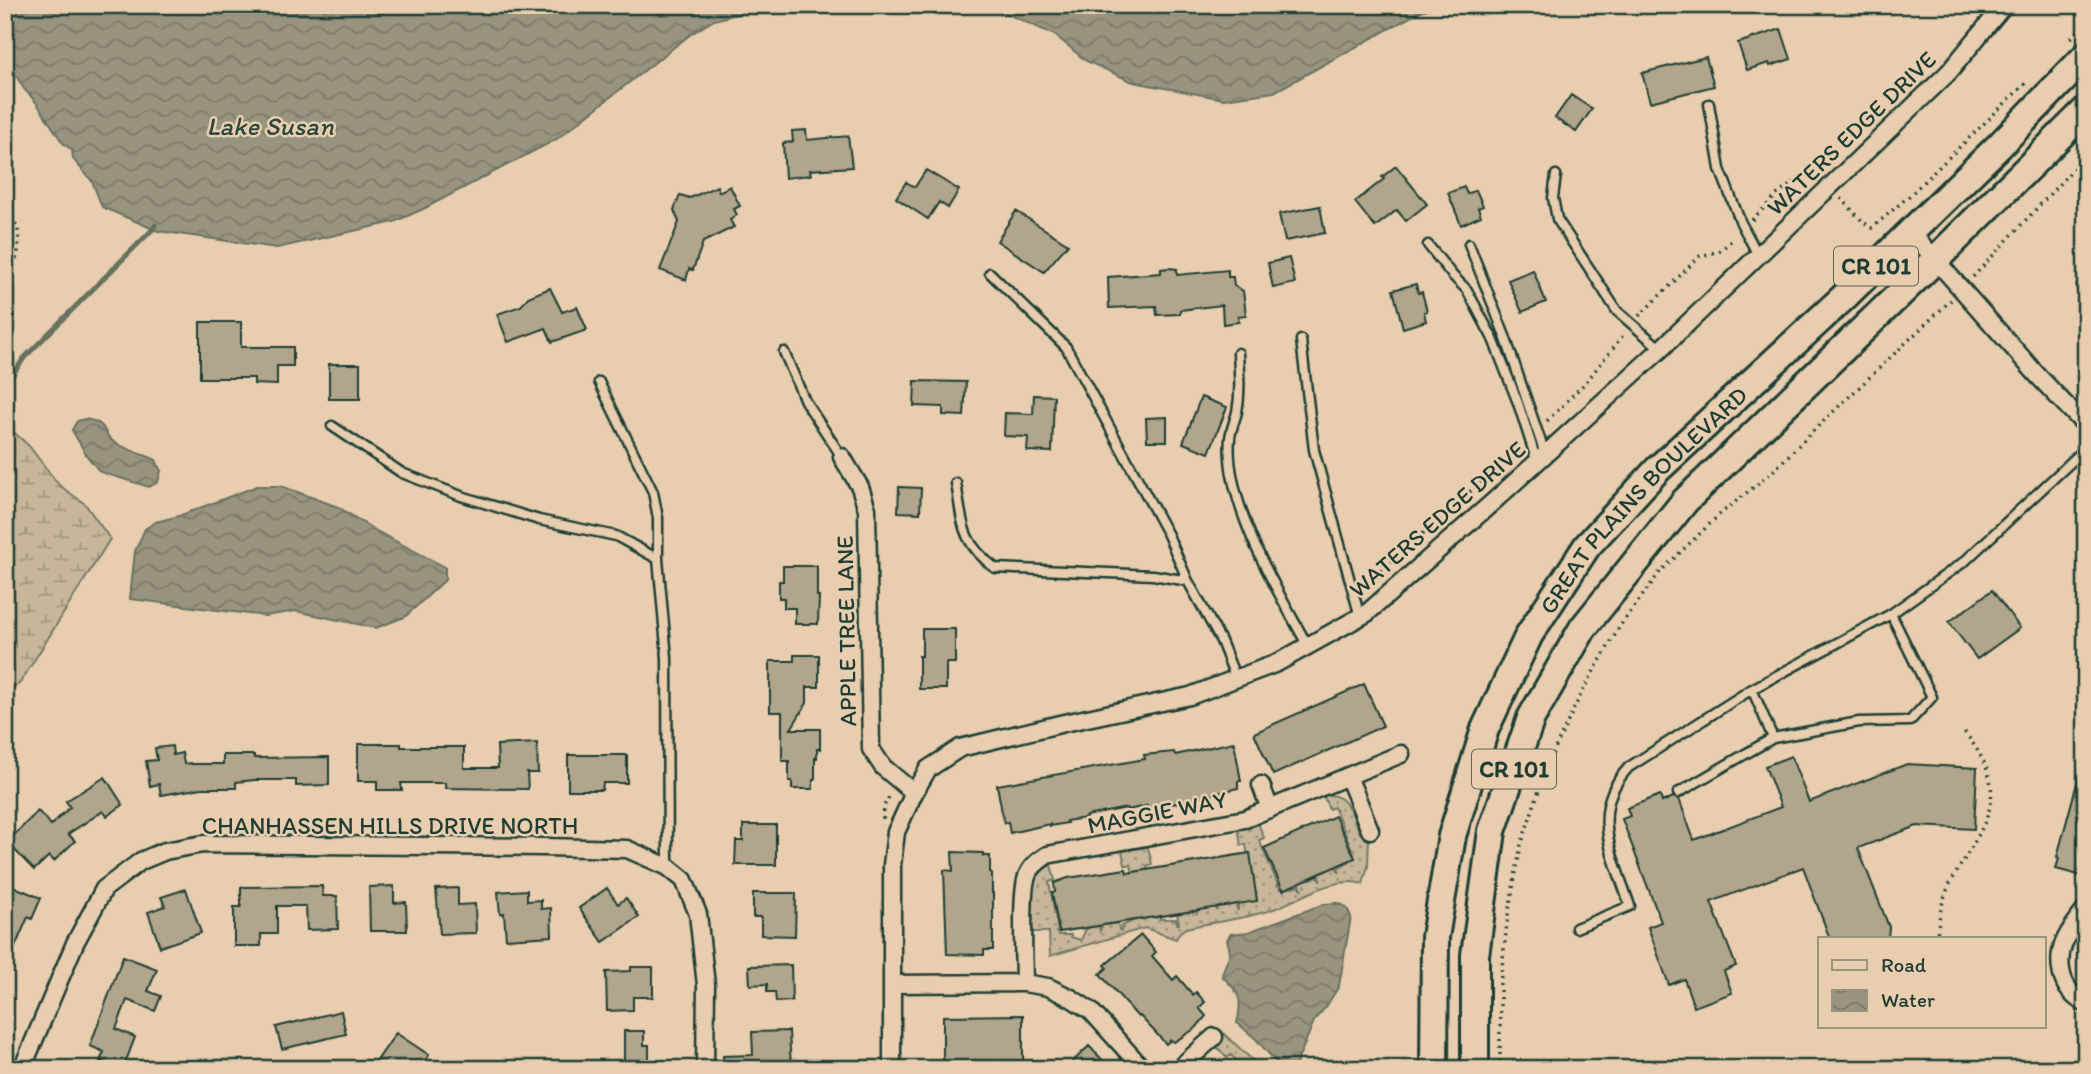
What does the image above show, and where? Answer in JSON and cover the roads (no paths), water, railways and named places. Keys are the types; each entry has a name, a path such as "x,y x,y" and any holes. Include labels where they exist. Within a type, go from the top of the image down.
{"main road":[{"name":"GREAT PLAINS BOULEVARD","path":"1434,1069 1435,937 1452,836 1485,729 1529,635 1587,546 1658,469 1843,298 2000,146 2076,50"},
{"name":"GREAT PLAINS BOULEVARD","path":"1475,1069 1475,955 1492,831 1531,718 1583,628 1679,507 2086,110"}],"street":[{"name":"WATERS EDGE DRIVE","path":"892,1069 892,865 895,832 928,769 960,748 1190,696 1278,663 1367,613 1661,348 1948,72 2004,5"},
{"path":"1911,232 2086,426"},
{"name":"APPLE TREE LANE","path":"842,457 860,487 867,509 871,749 883,766 914,793"},
{"name":"MAGGIE WAY","path":"1024,983 1026,876 1036,863 1047,855 1245,819 1401,754"},
{"path":"1348,776 1370,830"},
{"path":"1261,785 1270,810"},
{"name":"CHANHASSEN HILLS DRIVE NORTH","path":"22,1069 75,943 104,889 141,861 165,851 203,844 627,849 667,867 684,880 698,914 706,985 705,1069"},
{"path":"2086,909 2066,937 2060,951 2064,984 2075,998 2086,1004"},
{"path":"893,984 1024,983 1048,987 1091,1011 1143,1069"},
{"path":"1178,1069 1214,1037"}],"lane":[{"path":"1709,104 1720,169 1758,255"},
{"path":"1556,175 1553,198 1557,219 1617,310 1661,348"},
{"path":"1469,244 1506,337 1537,431 1541,458"},
{"path":"1428,245 1467,290 1478,310 1493,339 1530,438 1541,458"},
{"path":"989,274 1066,347 1168,535 1188,581 1221,641 1236,679"},
{"path":"1301,340 1314,450 1360,617"},
{"path":"784,352 805,401 842,457"},
{"path":"1238,353 1240,391 1230,438 1238,501 1279,595 1308,646"},
{"path":"599,383 653,492 658,518 658,559 667,658 667,867"},
{"path":"332,426 401,473 461,496 539,520 616,536 658,559"},
{"path":"1576,928 1630,906 1606,835 1609,795 1629,767 1752,689 1891,614 1965,561 2086,448"},
{"path":"956,483 964,533 979,556 995,568 1153,575 1188,581"},
{"path":"1678,793 1773,738 1859,722 1910,721 1932,697 1891,614"},
{"path":"1752,689 1773,738"}],"water":[{"name":"Lake Susan","path":"5,5 757,5 749,11 714,20 691,34 557,139 423,209 394,222 277,248 158,231 102,207 92,181 73,159 72,150 63,143 36,102 24,89 5,57"},
{"path":"987,5 1445,5 1423,10 1274,92 1224,99 1133,82 1086,61 1055,35"},
{"path":"85,419 102,426 114,442 156,460 161,471 158,482 149,487 100,472 72,430 77,421"},
{"path":"257,486 281,486 338,507 376,531 445,567 445,580 405,617 376,628 296,611 265,616 130,599 135,551 145,529 156,522"},
{"path":"1337,903 1346,908 1351,917 1339,986 1315,1019 1294,1069 1282,1069 1256,1039 1237,1023 1239,996 1222,976 1229,956 1227,940 1230,934 1248,932 1324,904"}],"waterway":[{"path":"5,386 24,358 155,225"}]}
